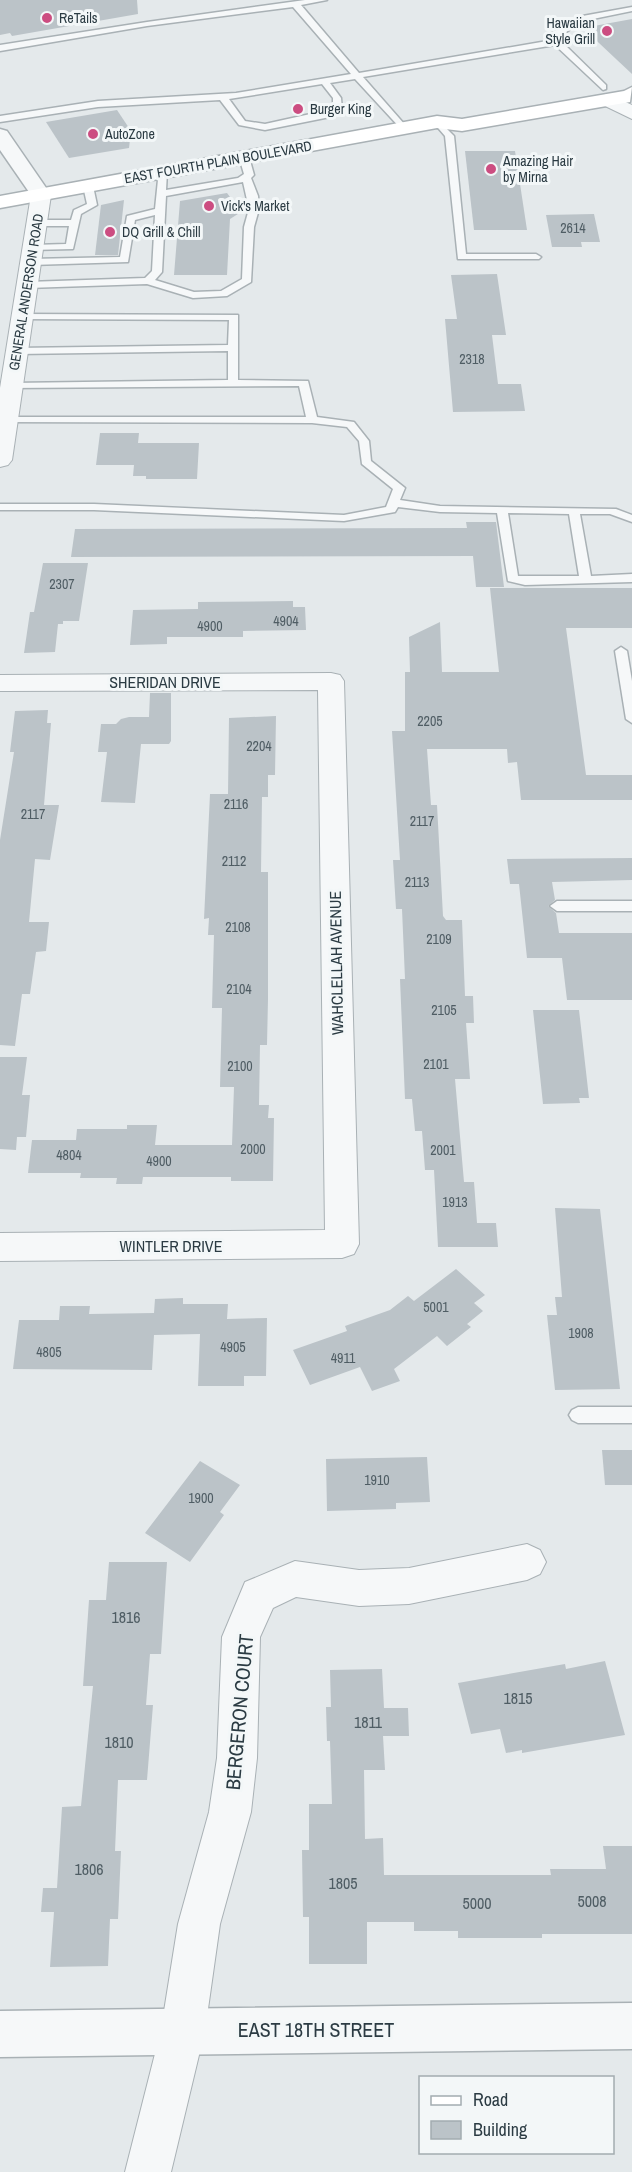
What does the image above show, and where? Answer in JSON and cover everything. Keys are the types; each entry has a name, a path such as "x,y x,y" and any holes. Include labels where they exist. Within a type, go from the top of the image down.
{"main road":[{"name":"EAST FOURTH PLAIN BOULEVARD","path":"0,202 437,122 462,125 605,94 630,96 632,91"}],"street":[{"path":"605,94 632,113"},
{"path":"0,135 41,195"},
{"name":"GENERAL ANDERSON ROAD","path":"0,453 41,195"},
{"name":"SHERIDAN DRIVE","path":"0,683 331,681"},
{"name":"WAHCLELLAH AVENUE","path":"331,681 342,1244"},
{"name":"WINTLER DRIVE","path":"0,1247 342,1244"},
{"name":"BERGERON COURT","path":"148,2172 183,2030 199,1924 230,1812 237,1758 241,1637 259,1595 295,1579 358,1588 409,1586 527,1562"},
{"name":"EAST 18TH STREET","path":"0,2034 632,2026"}],"lane":[{"path":"0,48 147,24 322,0"},
{"path":"295,4 403,128"},
{"path":"605,94 558,42 555,34 558,30 580,19 632,9"},
{"path":"0,119 98,104 223,97 558,42"},
{"path":"223,97 242,123 265,127 333,114 338,110 337,98 324,81"},
{"path":"437,122 449,136 461,257 536,257"},
{"path":"161,194 244,179 249,171 244,157"},
{"path":"148,281 157,272 162,172"},
{"path":"27,285 148,281 193,295 223,294 247,280 249,227 253,220 253,191 244,179"},
{"path":"68,261 77,213 92,205 88,186"},
{"path":"32,255 68,261 125,260 130,218 160,212"},
{"path":"37,223 75,223"},
{"path":"32,255 70,247"},
{"path":"22,317 234,317 233,383"},
{"path":"17,351 234,348"},
{"path":"12,386 303,383 312,420"},
{"path":"0,507 94,507 344,518 391,510 399,488 366,462 364,441 350,424 312,420 6,420"},
{"path":"394,502 440,509 612,511 632,519"},
{"path":"502,510 512,578 525,581 632,578"},
{"path":"574,511 586,580"},
{"path":"621,651 628,676 632,719"},
{"path":"557,906 632,906"},
{"path":"578,1416 632,1415"}],"building":[{"name":"ReTails","path":"0,0 137,0 138,14 12,36 10,33 0,35"},
{"path":"632,19 632,74 583,28"},
{"name":"AutoZone","path":"117,110 131,131 129,148 69,158 46,122"},
{"path":"465,151 515,151 527,230 474,230"},
{"path":"227,193 241,212 230,219 227,275 174,275 180,201"},
{"name":"DQ Grill & Chill","path":"124,200 118,255 95,255 101,205"},
{"path":"594,214 600,242 581,242 582,247 552,247 546,215"},
{"path":"497,274 506,335 492,335 498,384 521,384 525,411 453,412 445,319 457,319 451,275"},
{"path":"100,433 139,433 138,443 199,443 197,479 146,479 146,476 133,476 134,465 96,465"},
{"path":"466,522 496,522 504,587 476,587 473,556 71,557 75,529 467,528"},
{"path":"43,563 88,563 79,621 63,621 63,624 58,624 55,652 24,653 30,612 34,612"},
{"path":"490,588 632,588 632,628 566,628 586,775 632,775 632,800 521,800 517,762 508,763 507,749 427,749 431,805 437,805 443,916 446,920 462,920 465,996 473,996 474,1023 466,1023 470,1079 455,1079 464,1182 474,1182 477,1223 496,1223 498,1247 438,1247 434,1170 425,1170 422,1131 415,1131 412,1099 405,1099 400,979 405,979 402,909 396,909 393,860 400,860 392,731 405,731 405,672 410,672 409,637 440,622 442,672 499,672"},
{"path":"293,601 293,607 305,607 306,630 243,631 243,637 167,637 167,644 130,645 133,610 198,609 198,602"},
{"path":"150,693 171,693 171,741 169,744 141,744 135,803 101,802 107,752 98,752 101,724 116,724 121,719 129,717 149,717"},
{"path":"48,710 47,723 51,723 44,805 59,805 50,860 35,859 29,922 49,922 46,951 36,952 30,994 22,994 15,1046 0,1045 0,840 14,752 10,752 15,711"},
{"path":"276,716 275,775 268,775 268,797 262,797 261,872 268,872 268,999 267,1045 260,1045 259,1105 269,1105 268,1118 274,1118 273,1181 231,1181 231,1177 143,1177 142,1184 116,1184 117,1178 80,1178 81,1173 28,1173 32,1140 76,1140 77,1129 127,1129 127,1125 157,1125 155,1145 232,1145 234,1087 220,1087 222,1008 212,1008 214,935 208,935 209,918 204,919 210,794 228,794 229,718"},
{"path":"632,858 632,880 552,882 555,900 548,906 556,913 559,933 632,933 632,1000 567,1000 562,958 527,958 519,884 510,884 507,859"},
{"path":"533,1010 579,1010 589,1098 579,1098 580,1103 543,1104"},
{"path":"0,1057 27,1057 22,1095 30,1095 26,1137 17,1137 16,1150 0,1149"},
{"path":"555,1208 600,1209 620,1389 555,1390 547,1315 557,1315 555,1297 562,1297"},
{"path":"456,1269 485,1295 474,1303 483,1311 467,1324 471,1327 447,1346 437,1336 394,1369 400,1381 372,1391 360,1367 310,1385 293,1350 347,1331 345,1326 390,1310 408,1296 414,1301"},
{"path":"183,1298 183,1304 228,1304 227,1319 267,1318 266,1376 244,1376 244,1386 198,1386 200,1334 154,1335 152,1370 13,1369 19,1320 59,1320 60,1306 90,1306 89,1314 154,1313 155,1299"},
{"path":"602,1450 632,1450 632,1485 605,1485"},
{"path":"427,1457 430,1502 396,1503 396,1509 327,1511 326,1459"},
{"path":"200,1461 240,1485 220,1512 224,1515 190,1562 145,1533"},
{"path":"109,1562 167,1562 161,1654 150,1654 146,1705 153,1705 147,1780 118,1780 115,1851 121,1851 118,1919 110,1919 108,1966 50,1967 54,1912 41,1912 43,1888 57,1888 62,1807 81,1806 93,1686 83,1686 89,1600 106,1600"},
{"path":"605,1661 625,1735 522,1753 522,1750 506,1753 500,1729 471,1734 458,1683 565,1664 566,1669"},
{"path":"382,1669 384,1708 408,1708 409,1736 383,1736 385,1770 364,1770 365,1839 383,1838 384,1875 551,1875 550,1869 606,1869 603,1846 632,1846 632,1934 542,1934 542,1938 458,1938 458,1931 414,1931 414,1922 367,1922 367,1964 309,1964 309,1917 303,1917 302,1850 309,1850 309,1804 332,1804 330,1741 327,1741 326,1707 331,1707 330,1670"}],"place":[{"name":"ReTails","path":"47,18"},
{"name":"Hawaiian Style Grill","path":"607,31"},
{"name":"Burger King","path":"298,109"},
{"name":"AutoZone","path":"93,134"},
{"name":"Amazing Hair by Mirna","path":"491,169"},
{"name":"Vick's Market","path":"209,206"},
{"name":"DQ Grill & Chill","path":"110,232"}]}
